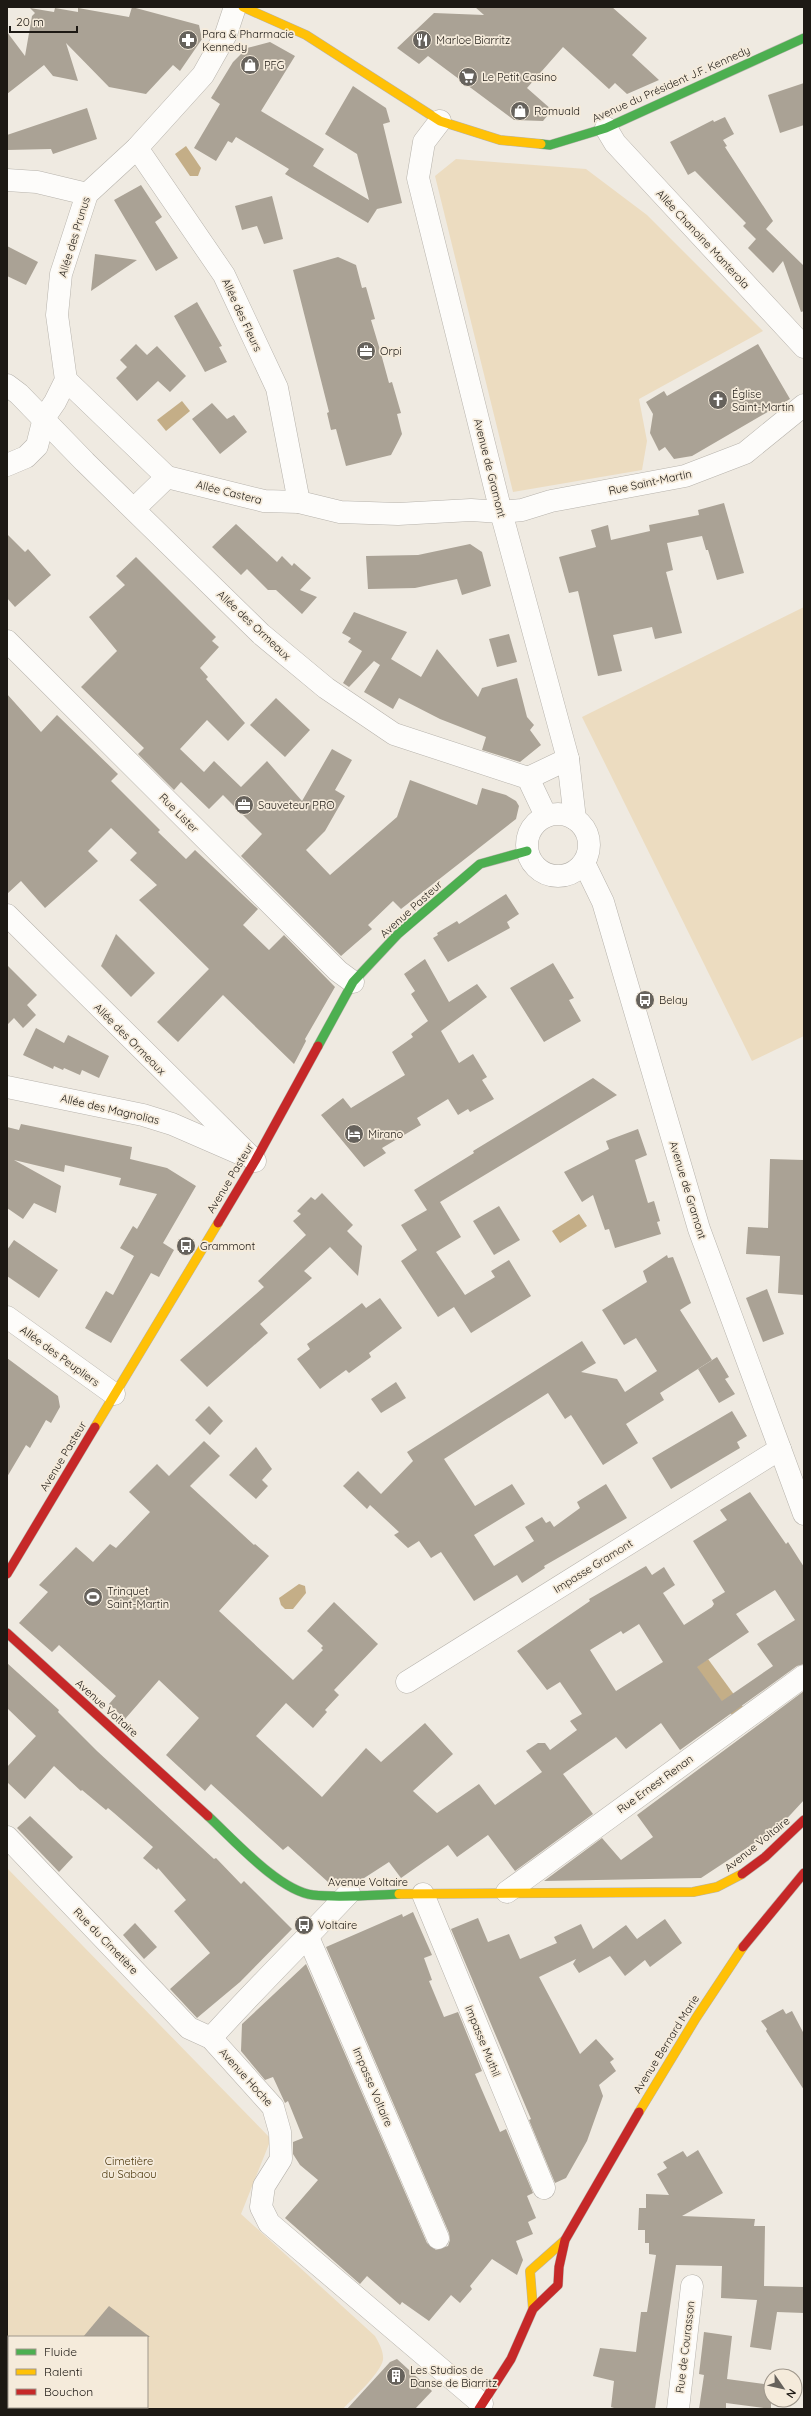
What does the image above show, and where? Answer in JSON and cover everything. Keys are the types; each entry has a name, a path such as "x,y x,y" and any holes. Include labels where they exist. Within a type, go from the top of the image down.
{"street":[{"name":"Allée des Prunus","path":"66,380 57,315 61,274 87,194 137,148 203,75 226,34 234,7"},
{"name":"Avenue du Président J.F. Kennedy","path":"243,7 306,36 440,121 500,140 550,144 606,128 804,38"},
{"name":"Avenue de Gramont","path":"440,121 424,142 418,178 501,512 568,759 575,818"},
{"name":"Allée Chanoine Manterola","path":"606,128 614,143 804,347"},
{"name":"Allée des Fleurs","path":"137,148 224,275 277,388 299,502"},
{"path":"7,180 37,182 87,194"},
{"name":"Allée Castera","path":"66,380 167,476 264,501 299,502 340,512 398,514 471,510 501,512"},
{"path":"7,465 26,457 37,446 44,418 55,402 66,380"},
{"name":"Allée des Ormeaux","path":"7,385 44,418 134,510 261,634 326,688 394,734 528,778"},
{"name":"Rue Saint-Martin","path":"501,512 522,510 551,501 685,476 745,453 804,405"},
{"path":"134,510 167,476"},
{"name":"Rue Lister","path":"7,641 338,970 353,982"},
{"path":"546,816 528,778 568,759"},
{"path":"561,814 575,818 582,825 590,844 584,863 570,875 552,876 535,867 527,851 530,830 537,822 546,816 561,814"},
{"name":"Avenue Pasteur","path":"7,1574 255,1160 353,982 398,934 480,864 527,851"},
{"name":"Avenue de Gramont","path":"584,863 603,902 699,1229 804,1514"},
{"name":"Allée des Ormeaux","path":"7,915 158,1067 255,1160"},
{"name":"Allée des Magnolias","path":"7,1087 143,1115 172,1124 255,1160"},
{"name":"Allée des Peupliers","path":"7,1317 114,1394"},
{"name":"Impasse Gramont","path":"407,1682 780,1449"},
{"name":"Avenue Voltaire","path":"7,1633 279,1881 295,1890 312,1894 693,1892 719,1887 739,1876 783,1841 804,1820"},
{"name":"Rue Ernest Renan","path":"507,1892 804,1676"},
{"name":"Rue du Cimetière","path":"7,1837 189,2028 211,2038"},
{"name":"Avenue Bernard Marie","path":"533,2309 529,2279 530,2271 537,2263 545,2260 565,2240 613,2154 696,2018 752,1934 804,1873"},
{"name":"Avenue Hoche","path":"349,1893 308,1937 261,1983 211,2038 273,2107 280,2132 281,2158 264,2186 261,2207 269,2223 480,2407"},
{"name":"Impasse Muthil","path":"423,1894 544,2188"},
{"name":"Impasse Voltaire","path":"308,1937 438,2238"},
{"name":"Avenue Bernard Marie","path":"480,2407 511,2359 533,2309 558,2285 559,2267 565,2240"},
{"path":"545,2260 555,2263 559,2267"},
{"name":"Rue de Courasson","path":"678,2409 692,2286"}],"green space":[{"path":"456,159 586,169 647,215 763,331 639,399 647,441 642,470 513,492 435,176"},
{"path":"804,607 804,1036 752,1061 582,717"},
{"name":"Cimetière du Sabaou","path":"7,1868 271,2139 241,2214 375,2336 383,2354 381,2366 377,2372 366,2386 343,2409 7,2409"}],"shaded area":[{"path":"186,146 201,168 198,176 190,176 175,154"},
{"path":"182,401 190,411 166,431 157,420"},
{"path":"579,1214 587,1226 560,1243 552,1231"},
{"path":"299,1584 305,1586 306,1593 293,1609 285,1609 281,1605 279,1598"},
{"path":"708,1659 746,1711 735,1719 696,1667"}],"building":[{"path":"132,7 199,25 202,39 180,71 173,65 146,94 109,87 66,43 78,81 53,76 44,65 7,94 7,32 25,56 32,16 35,13 30,8 54,12 55,8 78,12 78,8 129,17"},
{"path":"475,7 612,7 647,38 632,55 659,80 627,94 615,83 609,89 563,47 527,88 552,110 543,121 514,120 428,56 419,64 397,48 434,13 484,15"},
{"path":"270,42 295,56 261,111 324,149 313,166 369,200 357,154 325,134 353,86 386,108 390,122 383,124 402,203 377,209 368,223 285,174 289,169 236,137 232,143 228,141 216,161 194,148 220,104 211,98 233,62 247,48"},
{"path":"804,83 804,125 780,133 768,95"},
{"path":"87,108 97,139 53,154 51,149 7,150 7,135"},
{"path":"725,117 734,134 723,140 727,146 725,147 773,221 766,229 804,266 804,311 801,312 783,261 773,273 748,248 756,239 743,226 746,223 695,171 688,175 670,142 713,120 714,122"},
{"path":"141,185 162,217 155,222 178,258 156,271 114,200"},
{"path":"272,196 283,239 264,244 257,226 242,230 235,206"},
{"path":"7,246 38,262 26,285 7,276"},
{"path":"95,254 137,260 91,291"},
{"path":"338,257 356,265 362,288 366,287 375,319 371,320 389,383 392,382 401,413 397,414 402,434 391,455 346,466 336,429 331,430 327,413 329,412 293,270"},
{"path":"197,302 222,346 219,347 227,362 205,372 174,316"},
{"path":"136,344 147,355 157,346 186,376 170,392 158,381 137,401 116,378 127,367 120,360"},
{"name":"Église Saint-Martin","path":"758,344 790,399 692,456 674,459 665,447 659,451 650,433 653,414 646,402 664,391 667,396"},
{"path":"212,403 227,419 234,415 247,432 220,454 192,419"},
{"path":"724,503 744,573 717,580 702,536 667,543 673,570 666,572 682,633 655,639 652,627 613,635 622,671 598,676 578,591 569,593 559,557 596,547 591,530 608,525 611,540 650,531 649,525 699,515 698,510"},
{"path":"236,524 277,562 282,556 292,566 294,563 311,578 300,590 317,597 302,614 276,590 268,590 247,569 241,575 212,547"},
{"path":"7,534 25,552 28,549 51,575 15,607 7,598"},
{"path":"470,544 482,552 491,586 462,595 457,579 415,588 368,589 366,556 418,555"},
{"path":"136,557 216,637 212,641 219,647 200,668 208,677 206,679 245,723 228,741 207,720 180,749 204,772 214,761 241,787 267,761 302,801 332,749 352,760 335,790 345,796 325,831 306,850 330,875 397,817 410,780 477,805 482,788 506,795 516,801 519,806 516,819 401,909 393,901 368,925 372,929 341,956 241,856 262,834 223,795 209,809 181,782 174,790 138,754 144,748 81,687 117,651 89,617 125,585 116,576"},
{"path":"354,612 407,632 391,659 421,677 437,649 478,697 482,688 517,678 527,717 534,725 530,730 541,745 520,762 482,750 486,737 440,719 399,698 393,709 364,692 380,665 374,661 349,687 343,683 362,651 348,642 351,638 342,633"},
{"path":"509,634 517,662 497,667 489,639"},
{"path":"7,694 41,732 57,715 118,774 111,781 160,830 158,832 186,859 195,850 258,909 243,925 269,950 284,935 335,987 305,1039 306,1041 294,1064 223,995 178,1042 157,1022 209,969 139,900 157,885 130,860 137,853 111,828 88,851 98,861 45,908 21,881 7,894"},
{"path":"276,698 310,730 285,757 250,725"},
{"path":"506,894 519,914 507,922 510,928 448,962 433,938 438,935 437,933 457,921 459,924"},
{"path":"116,934 155,973 131,997 101,966"},
{"path":"425,959 449,1002 477,984 487,997 441,1031 459,1063 473,1054 487,1077 482,1080 494,1099 470,1112 468,1109 458,1115 448,1099 417,1118 421,1125 382,1148 386,1153 364,1167 321,1115 343,1098 351,1108 405,1075 392,1052 413,1037 411,1034 428,1021 411,994 415,991 404,974"},
{"path":"553,963 574,998 569,1000 581,1021 544,1042 510,988"},
{"path":"7,965 37,995 27,1005 36,1015 23,1028 14,1018 7,1025"},
{"path":"36,1028 64,1043 68,1035 109,1056 99,1078 82,1070 80,1075 64,1068 63,1070 54,1066 53,1069 23,1055"},
{"path":"593,1078 617,1095 440,1202 461,1237 436,1252 465,1295 495,1277 491,1271 509,1260 531,1296 471,1333 454,1307 438,1317 401,1261 417,1250 401,1225 427,1210 414,1190 474,1153 473,1151"},
{"path":"21,1124 132,1147 130,1159 167,1168 196,1186 163,1243 174,1250 159,1277 151,1273 111,1343 85,1328 106,1291 113,1295 134,1256 120,1248 133,1226 137,1229 157,1194 119,1185 121,1178 65,1165 64,1172 14,1160 61,1186 56,1213 34,1203 23,1219 7,1208 7,1127 19,1130"},
{"path":"638,1129 647,1155 635,1160 648,1203 654,1201 660,1221 657,1222 661,1234 615,1248 609,1229 605,1230 593,1195 582,1202 564,1172 609,1149 606,1141"},
{"path":"770,1159 804,1160 804,1295 778,1293 780,1256 746,1254 748,1227 768,1228"},
{"path":"322,1193 353,1225 347,1231 362,1246 358,1276 330,1247 304,1271 312,1278 260,1324 268,1333 207,1387 180,1360 264,1287 258,1281 306,1235 293,1221 301,1214 297,1211 311,1197 315,1200"},
{"path":"499,1206 520,1240 494,1255 473,1221"},
{"path":"14,1240 58,1270 39,1298 7,1276 7,1250"},
{"path":"667,1255 668,1258 673,1257 691,1303 680,1310 712,1360 660,1393 664,1400 626,1424 638,1443 603,1465 571,1415 565,1419 548,1393 444,1459 475,1506 512,1484 525,1504 474,1535 494,1566 534,1541 525,1527 542,1517 546,1523 550,1521 554,1527 580,1508 577,1502 606,1484 627,1518 544,1566 545,1568 522,1583 517,1575 474,1601 441,1552 431,1558 419,1541 408,1548 394,1535 399,1532 370,1505 367,1509 343,1486 358,1471 381,1494 413,1461 407,1452 582,1341 596,1363 581,1372 617,1379 625,1392 657,1371 636,1338 624,1345 602,1310 647,1282 643,1271"},
{"path":"767,1289 784,1334 763,1342 746,1298"},
{"path":"380,1298 402,1328 369,1353 371,1357 349,1373 346,1370 320,1389 297,1359 310,1349 307,1344 362,1303 366,1308"},
{"path":"717,1357 729,1377 725,1379 735,1394 719,1403 698,1369"},
{"path":"7,1358 58,1396 60,1407 51,1423 46,1420 30,1448 26,1445 7,1477"},
{"path":"396,1382 406,1398 381,1413 371,1399"},
{"path":"209,1406 223,1421 210,1435 195,1420"},
{"path":"732,1411 747,1436 737,1442 740,1448 671,1489 652,1458"},
{"path":"204,1441 220,1456 190,1486 254,1545 255,1544 269,1556 219,1611 293,1680 323,1650 321,1648 323,1646 307,1631 334,1602 378,1644 334,1690 339,1695 325,1710 327,1712 313,1728 286,1703 256,1736 322,1797 366,1748 381,1762 425,1723 453,1754 413,1791 437,1813 479,1784 495,1805 542,1772 526,1751 538,1743 545,1743 550,1750 577,1730 570,1721 582,1714 560,1682 547,1690 517,1651 590,1601 589,1599 646,1566 652,1575 664,1567 675,1585 663,1593 684,1625 712,1607 714,1604 712,1600 725,1592 693,1541 727,1520 720,1510 750,1492 786,1544 788,1542 804,1567 804,1664 797,1666 680,1750 661,1723 626,1749 616,1737 563,1774 593,1814 515,1871 488,1835 457,1857 448,1845 401,1878 389,1862 358,1882 328,1882 288,1846 283,1850 211,1784 205,1791 166,1755 199,1718 159,1680 125,1719 109,1704 116,1696 59,1645 52,1652 19,1623 48,1592 39,1585 76,1547 93,1562 110,1544 116,1548 150,1512 129,1492 157,1464 169,1476","holes":["775,1590 795,1620 757,1644 773,1666 722,1701 697,1667 749,1632 736,1614","639,1624 663,1662 616,1691 590,1650 621,1631 623,1634"]},
{"path":"256,1447 272,1469 262,1480 268,1486 256,1499 229,1475"},
{"path":"7,1663 59,1710 58,1712 97,1751 214,1859 216,1858 241,1884 244,1881 292,1929 240,1982 197,2018 170,1989 210,1953 174,1911 186,1900 158,1868 157,1870 143,1858 153,1847 108,1808 106,1810 82,1790 81,1791 54,1766 25,1799 7,1782 7,1767 36,1736 7,1708"},
{"path":"804,1691 804,1800 780,1826 701,1878 544,1881 602,1838 621,1860 653,1837 637,1815"},
{"path":"30,1816 73,1857 59,1872 17,1828"},
{"path":"413,1912 432,1955 424,1958 432,1980 429,1981 444,2017 458,2012 482,2071 475,2074 500,2132 506,2129 533,2193 527,2196 536,2218 528,2222 533,2234 516,2241 523,2260 517,2275 492,2259 470,2286 472,2289 460,2303 451,2295 429,2321 402,2302 400,2305 367,2276 360,2284 285,2218 318,2180 300,2165 293,2154 293,2142 303,2138 288,2101 285,2103 273,2077 265,2080 241,2051 242,2024 306,1964 427,2243 436,2250 448,2246 450,2240 449,2233 326,1947 402,1914 403,1917"},
{"path":"478,1918 488,1942 509,1934 520,1959 557,1943 554,1937 581,1924 593,1949 626,1925 637,1939 665,1919 682,1943 650,1967 645,1960 625,1976 610,1956 579,1973 573,1964 576,1959 539,1977 580,2054 596,2039 614,2059 610,2062 616,2071 599,2085 603,2096 587,2141 566,2178 555,2183 529,2120 531,2119 451,1929"},
{"path":"135,1923 157,1947 144,1959 123,1935"},
{"path":"783,2009 786,2014 792,2011 804,2034 804,2090 761,2021"},
{"path":"698,2150 723,2193 682,2216 755,2219 754,2226 765,2226 764,2286 804,2287 804,2313 777,2312 771,2350 750,2347 757,2300 721,2298 722,2266 676,2265 655,2409 617,2409 611,2407 614,2381 593,2376 600,2348 636,2352 641,2312 647,2312 656,2255 649,2254 649,2243 645,2243 645,2230 638,2230 639,2208 646,2208 646,2194 669,2195 657,2174 667,2168 663,2162 683,2151 687,2157"},
{"path":"109,2306 150,2337 148,2336 84,2336"},
{"path":"704,2332 732,2336 727,2379 763,2384 763,2408 726,2403 726,2409 699,2409 704,2375 699,2374"},
{"name":"Les Studios de Danse de Biarritz","path":"397,2359 432,2391 415,2409 347,2409 390,2362"}],"traffic: fast":[{"path":"541,144 550,145 606,128 804,38"},
{"path":"318,1046 353,982 398,934 480,864 527,851"},
{"path":"208,1816 257,1863 286,1884 300,1891 313,1895 334,1896 399,1894"}],"traffic: slow":[{"path":"243,7 306,35 440,121 500,140 541,144"},
{"path":"95,1427 218,1223"},
{"path":"399,1894 693,1892 717,1887 742,1874"},
{"path":"639,2112 696,2018 743,1947"},
{"path":"533,2309 530,2271 565,2240"}],"traffic: jam":[{"path":"218,1223 255,1161 318,1046"},
{"path":"7,1574 95,1427"},
{"path":"7,1633 208,1816"},
{"path":"742,1874 765,1857 804,1820"},
{"path":"743,1947 804,1873"},
{"path":"479,2409 511,2359 533,2309 558,2285 559,2267 565,2240 639,2112"}],"place":[{"name":"Para & Pharmacie Kennedy","path":"188,40"},
{"name":"Marloe Biarritz","path":"422,40"},
{"name":"PFG","path":"250,65"},
{"name":"Le Petit Casino","path":"468,77"},
{"name":"Romuald","path":"520,111"},
{"name":"Orpi","path":"366,351"},
{"name":"Église Saint-Martin","path":"718,400"},
{"name":"Sauveteur PRO","path":"244,805"},
{"name":"Belay","path":"645,1000"},
{"name":"Mirano","path":"354,1134"},
{"name":"Grammont","path":"186,1246"},
{"name":"Trinquet Saint-Martin","path":"93,1597"},
{"name":"Voltaire","path":"304,1925"},
{"name":"Les Studios de Danse de Biarritz","path":"396,2376"}]}
